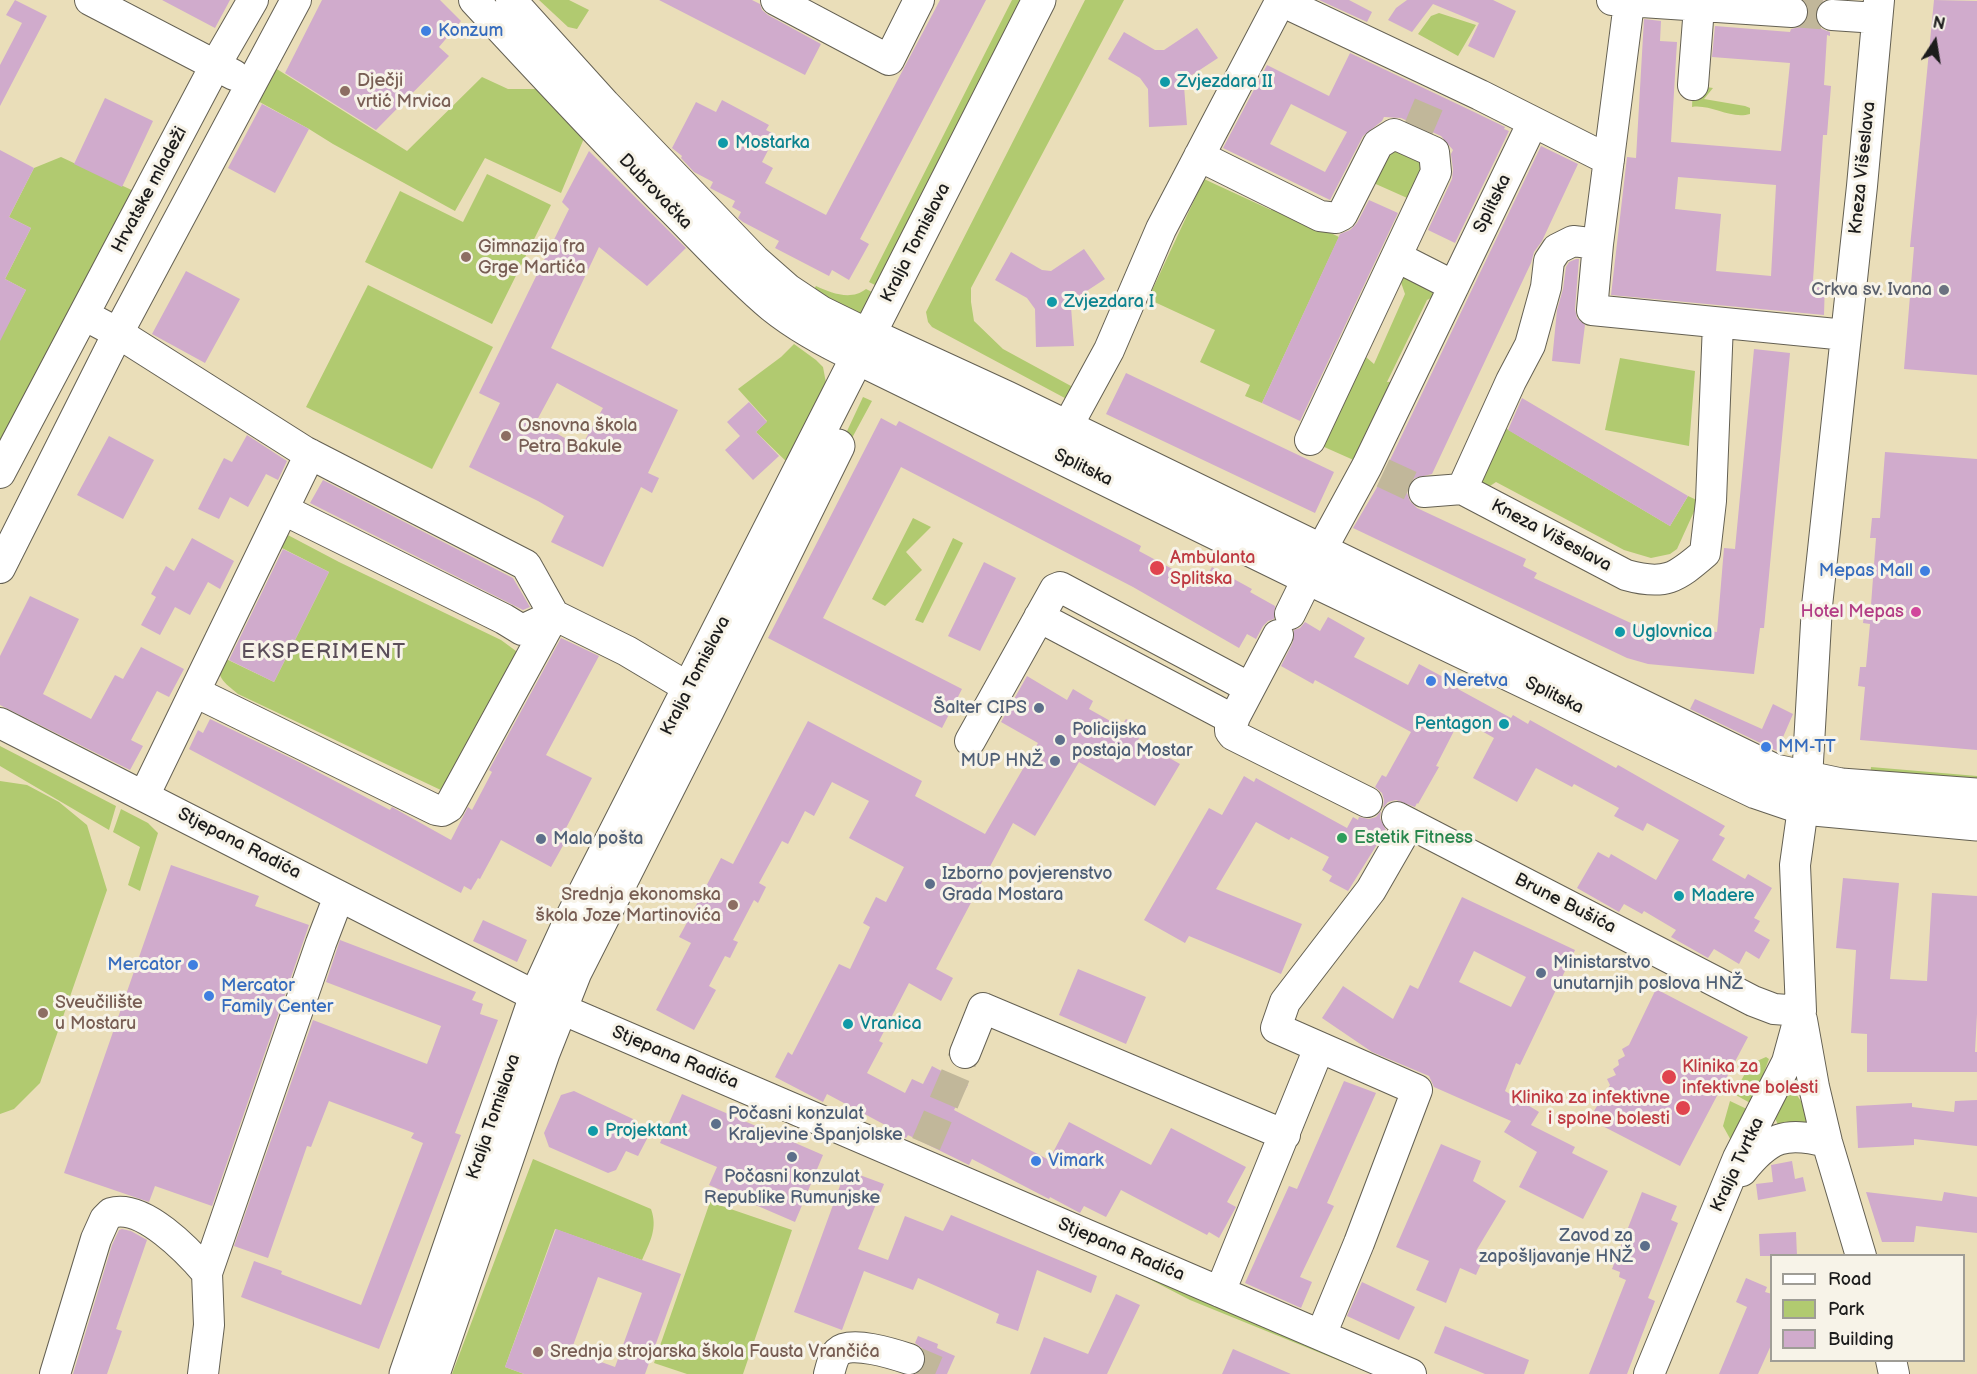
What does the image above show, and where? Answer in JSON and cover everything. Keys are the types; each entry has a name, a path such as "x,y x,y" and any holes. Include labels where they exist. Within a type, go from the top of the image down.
{"main road":[{"name":"Kralja Tomislava","path":"406,1374 548,1002 575,972 753,619 873,351 1039,0"},
{"name":"Kralja Tomislava","path":"433,1374 548,1002 569,924 689,688 1064,0"},
{"name":"Splitska","path":"873,351 1067,427 1160,489"},
{"name":"Splitska","path":"873,351 1315,565 1775,771 1805,794"},
{"path":"1805,794 1847,785 1977,795"},
{"path":"1805,794 1977,824"}],"street":[{"path":"90,0 216,64 251,85"},
{"name":"Hrvatske mladeži","path":"0,473 216,64 253,0"},
{"path":"0,568 118,333 296,0"},
{"name":"Dubrovačka","path":"474,0 635,172 773,308 830,345 873,351"},
{"name":"Dubrovačka","path":"511,0 605,104 755,260 788,289 821,310 873,351"},
{"path":"776,0 889,60 919,0"},
{"name":"Splitska","path":"1067,427 1109,350 1161,229 1281,0 1438,84 1533,122 1609,160"},
{"path":"1792,12 1620,1 1609,160 1592,310 1846,335"},
{"name":"Kneza Višeslava","path":"1805,794 1817,606 1846,335 1871,6"},
{"path":"1693,86 1699,7"},
{"name":"Splitska","path":"1315,565 1375,470 1454,286 1533,122"},
{"path":"1199,156 1320,216 1336,218 1342,215 1378,144 1394,134 1415,137 1434,152 1436,172 1310,440"},
{"path":"1424,492 1462,489 1511,381 1530,345 1546,286 1549,261 1557,249 1573,241 1598,244"},
{"path":"1397,257 1454,286"},
{"path":"84,315 118,333 310,454 526,566 554,615 627,651 689,688"},
{"name":"Kneza Višeslava","path":"1462,489 1626,575 1658,580 1671,578 1687,569 1705,553 1711,501 1718,323"},
{"path":"144,796 310,454"},
{"path":"284,510 495,614 522,630 554,615"},
{"path":"1315,565 1230,726 1230,731 1233,735 1367,802"},
{"path":"970,741 1055,589 1065,588 1250,688"},
{"path":"195,692 436,810 442,810 449,807 554,615"},
{"path":"1039,616 1234,720"},
{"name":"Stjepana Radića","path":"0,723 548,1002 1411,1374"},
{"name":"Kralja Tvrtka","path":"1649,1374 1738,1158 1787,1062 1801,1011 1795,865 1805,794"},
{"name":"Brune Bušića","path":"1319,1048 1276,1028 1286,1002 1371,890 1403,821 1753,1001 1774,1009 1801,1011"},
{"path":"202,1374 209,1325 206,1263 339,896"},
{"path":"965,1053 983,1008 1285,1136"},
{"path":"1801,1011 1814,1087 1827,1142 1860,1254"},
{"path":"1220,1292 1319,1048 1417,1090 1359,1243 1321,1335"},
{"path":"1722,1197 1748,1163 1776,1139 1804,1136 1827,1142"},
{"path":"55,1374 98,1233 111,1213 128,1213 154,1224 206,1263"},
{"path":"829,1374 837,1353 844,1348 865,1348 909,1359"}],"green space":[{"path":"539,0 569,0 589,10 577,29 568,27"},
{"path":"1012,0 1034,0 887,291 869,282"},
{"path":"1085,0 1124,0 971,288 974,321 1003,349 1082,392 1076,404 932,327 928,322 926,312"},
{"path":"1439,13 1476,25 1458,56 1418,34 1431,16"},
{"path":"272,66 407,151 482,77 508,89 540,89 585,136 561,193 485,158 455,211 256,100"},
{"path":"1693,85 1713,88 1704,99 1745,106 1750,108 1750,114 1736,115 1692,107"},
{"path":"1386,148 1427,157 1414,201 1369,181"},
{"path":"61,157 138,193 0,455 0,338 26,290 5,279 31,228 9,217 34,168"},
{"path":"487,174 551,205 492,324 365,262 400,191 463,222"},
{"path":"1204,179 1271,210 1274,205 1339,237 1262,403 1245,396 1250,385 1200,362 1215,330 1148,299"},
{"path":"1397,271 1447,290 1427,300 1387,382 1405,381 1367,466 1313,442 1359,351 1374,364 1405,294"},
{"path":"368,285 493,347 432,469 306,407"},
{"path":"816,286 834,293 848,295 860,293 866,289 882,297 861,319 809,297"},
{"path":"794,344 823,367 826,383 790,459 791,466 756,432 767,421 738,389 781,357"},
{"path":"1620,358 1695,371 1689,446 1605,430"},
{"path":"863,397 872,401 845,451 833,461"},
{"path":"1497,423 1670,526 1688,496 1701,502 1697,505 1677,549 1670,554 1651,558 1624,550 1496,482 1478,494"},
{"path":"913,518 931,527 906,552 922,570 885,606 872,599"},
{"path":"284,533 501,640 516,651 517,656 445,792 238,694 222,678 219,670 222,657 274,682 329,572 278,546"},
{"path":"953,538 963,543 923,623 915,620"},
{"path":"0,746 116,806 109,830 0,766"},
{"path":"1871,767 1977,776 1977,786 1870,778"},
{"name":"Sveučilište u Mostaru","path":"0,781 27,785 59,802 87,825 107,890 40,1083 14,1109 0,1114"},
{"path":"121,809 148,823 158,833 140,891 128,885 140,847 113,832"},
{"path":"1766,1057 1769,1059 1752,1104 1734,1094 1750,1064"},
{"path":"1788,1082 1809,1113 1813,1132 1782,1134 1775,1118"},
{"path":"1730,1101 1751,1111 1733,1144 1723,1126"},
{"path":"533,1159 651,1209 654,1222 650,1241 642,1260 555,1229 505,1367 524,1374 452,1374"},
{"path":"710,1202 792,1230 743,1374 687,1374 654,1363"},
{"path":"1124,1266 1375,1366 1372,1374 1190,1300"}],"building":[{"path":"15,0 47,16 0,106 0,65 22,23 6,15"},
{"path":"162,0 230,0 215,28"},
{"path":"322,0 440,0 461,21 439,47 449,56 376,130 285,73"},
{"path":"659,0 752,0 760,4 762,10 768,15 821,44 805,75"},
{"path":"940,0 986,0 860,239 869,244 849,280 832,270 829,276 775,248 779,241 738,218 741,212 732,207 735,201 710,188 713,182 694,172 681,158 682,156 672,148 696,102 716,112 722,100 769,125 766,130 776,135 762,162 773,168 765,183 826,215"},
{"path":"1319,0 1349,0 1372,12 1367,22"},
{"path":"1407,0 1493,0 1516,11 1494,58 1468,46 1479,23 1433,4 1412,32 1388,20 1396,8"},
{"path":"1804,0 1824,0 1817,6 1816,22 1822,29 1830,32 1830,36 1827,35 1824,85 1831,86 1827,135 1823,135 1813,280 1825,281 1824,315 1611,295 1627,157 1636,158 1644,19 1661,21 1660,41 1677,42 1671,142 1781,151 1790,63 1712,57 1715,26 1790,32 1791,29 1800,27 1807,21 1808,5","holes":["1678,177 1776,185 1771,276 1716,271 1721,214 1675,209"]},
{"path":"1934,0 1977,1 1977,375 1904,369 1914,247 1910,247"},
{"name":"Zvjezdara II","path":"1197,28 1218,58 1189,77 1184,86 1187,125 1149,127 1148,89 1140,78 1108,59 1124,32 1155,50 1164,50"},
{"path":"1350,53 1505,127 1504,129 1509,131 1455,243 1428,230 1452,179 1451,154 1453,150 1441,136 1401,118 1384,117 1363,136 1330,200 1223,148 1267,65 1329,96","holes":["1291,104 1347,132 1325,172 1270,144"]},
{"path":"105,98 153,121 122,187 74,164"},
{"path":"262,104 309,129 275,193 228,168"},
{"path":"1541,146 1578,164 1542,241 1534,252 1531,263 1432,474 1415,478 1409,484 1407,493 1410,501 1417,508 1526,559 1523,566 1537,573 1534,578 1635,625 1677,633 1678,628 1717,632 1724,548 1735,549 1754,349 1790,353 1764,628 1760,628 1754,674 1648,664 1627,658 1353,528 1376,489"},
{"path":"0,150 34,168 9,217 31,228 5,279 26,290 0,341"},
{"path":"589,151 686,248 647,286 599,247 551,348 678,410 648,473 659,478 652,493 641,487 603,567 551,542 564,516 469,467 500,403 479,393 569,209 562,202","holes":["557,383 603,408 581,447 536,422"]},
{"path":"1369,200 1398,213 1300,421 1262,403 1340,234 1350,230 1357,223"},
{"name":"Zvjezdara I","path":"1084,249 1105,279 1076,298 1071,307 1074,346 1036,347 1035,309 1027,298 995,280 1011,252 1042,270 1051,271"},
{"path":"1579,259 1575,309 1577,318 1585,325 1580,364 1552,361 1557,310 1566,267 1569,262"},
{"path":"186,271 240,299 205,363 152,334"},
{"path":"1126,373 1334,472 1315,513 1106,414"},
{"path":"1522,398 1688,496 1670,526 1508,430"},
{"path":"749,402 767,422 756,432 779,456 753,480 725,450 740,436 727,422"},
{"path":"881,418 896,426 899,421 1141,546 1139,551 1202,585 1212,567 1252,589 1250,592 1275,606 1274,619 1263,626 1256,639 1247,634 1239,648 1133,587 901,467 823,618 962,689 942,728 768,638"},
{"path":"247,435 287,461 278,480 266,474 248,507 230,497 219,519 198,509 224,458 232,462"},
{"path":"109,436 154,460 123,519 77,495"},
{"name":"Mepas Mall","path":"1885,452 1977,459 1977,750 1860,740 1865,687 1858,686 1860,667 1866,667 1870,624 1863,623 1865,605 1871,605 1876,538 1870,538 1872,518 1880,518"},
{"path":"323,480 513,578 530,607 523,610 310,503"},
{"path":"192,538 234,561 220,589 208,582 190,615 175,607 160,635 141,625 156,597 151,594 166,566 174,571"},
{"path":"283,549 329,572 274,682 229,660"},
{"path":"984,562 1016,578 980,651 948,636"},
{"path":"30,596 79,619 43,694 91,719 115,675 123,679 141,647 184,669 169,697 157,691 131,740 143,746 130,770 0,705 0,656"},
{"path":"1328,617 1365,638 1354,657 1408,685 1419,664 1460,686 1458,689 1511,718 1513,715 1528,724 1530,720 1616,768 1618,765 1725,826 1719,835 1725,838 1712,860 1745,879 1748,874 1772,888 1754,918 1760,921 1754,931 1770,940 1759,959 1746,951 1739,964 1714,949 1708,958 1671,937 1676,930 1644,911 1642,914 1624,904 1619,912 1577,888 1598,852 1609,858 1611,854 1656,880 1679,840 1647,823 1643,831 1614,816 1619,808 1574,784 1572,787 1536,768 1517,802 1473,778 1494,738 1466,722 1461,730 1456,727 1436,766 1439,767 1418,804 1415,807 1396,800 1388,802 1383,808 1382,793 1375,787 1382,775 1386,777 1411,732 1315,680 1313,684 1281,666 1293,642 1294,630 1300,628 1305,622 1320,631"},
{"path":"561,638 599,656 546,755 592,778 565,830 570,833 551,867 501,840 480,879 478,878 471,890 464,886 461,893 189,749 198,730 203,733 210,719 390,810 392,807 451,840 468,807 472,810 492,772 489,770"},
{"path":"1027,676 1067,700 1073,689 1093,701 1089,709 1121,727 1126,719 1145,730 1138,740 1180,764 1155,806 1079,762 1035,836 1013,823 936,969 953,978 941,1001 909,983 879,1041 883,1043 867,1073 905,1093 912,1079 923,1084 932,1066 968,1085 954,1110 1049,1160 1069,1122 1151,1165 1171,1128 1246,1167 1227,1202 1236,1207 1219,1238 1209,1232 1207,1235 1121,1190 1106,1217 1084,1206 1080,1213 972,1159 969,1165 908,1135 906,1138 890,1131 886,1129 887,1126 827,1094 823,1102 775,1077 788,1052 792,1055 839,964 850,969 870,927 863,923 876,897 886,902 904,867 849,838 869,801 832,782 814,816 805,811 788,844 782,841 759,883 766,887 758,903 754,900 733,940 738,942 730,958 725,956 709,986 716,990 694,1030 656,1010 691,943 679,937 721,858 733,864 808,721 922,781 915,796 985,834 1038,743 1001,722"},
{"path":"1695,699 1762,729 1773,704 1793,714 1777,751 1690,709"},
{"path":"1244,776 1254,782 1256,778 1347,828 1353,817 1358,820 1359,817 1369,819 1376,817 1381,811 1380,818 1386,830 1348,891 1329,881 1332,876 1322,870 1329,857 1291,837 1289,840 1256,822 1216,889 1302,924 1281,974 1189,936 1185,943 1144,920 1209,808 1222,815"},
{"name":"Mercator Family Center","path":"171,865 259,896 255,906 309,925 212,1206 155,1186 149,1202 64,1173"},
{"path":"1843,878 1899,883 1890,979 1927,981 1932,893 1977,896 1975,1052 1977,1052 1977,1072 1867,1072 1867,1034 1851,1033 1856,950 1836,948"},
{"path":"1462,897 1575,950 1520,1065 1516,1063 1505,1091 1539,1112 1531,1125 1575,1147 1572,1153 1608,1171 1583,1219 1519,1187 1537,1152 1504,1132 1511,1121 1434,1087 1429,1076 1372,1052 1322,1018 1343,986 1393,1019 1410,985 1418,989","holes":["1474,951 1526,977 1511,1007 1459,982"]},
{"path":"483,920 527,940 517,962 473,941"},
{"path":"340,940 476,992 472,1000 483,1004 480,1014 498,1020 455,1133 461,1135 379,1349 241,1297 254,1261 361,1305 423,1143 411,1138 414,1133 329,1101 311,1147 307,1146 268,1258 234,1246 313,1020 427,1064 441,1026 326,982"},
{"path":"1078,969 1146,997 1126,1044 1059,1015"},
{"name":"Klinika za infektivne bolesti","path":"1656,989 1748,1037 1680,1166 1589,1119 1610,1085 1607,1079 1616,1075 1613,1069 1619,1065 1618,1060 1625,1056 1622,1049 1629,1045"},
{"path":"1344,1081 1376,1093 1327,1203 1334,1206 1300,1277 1312,1282 1301,1308 1245,1283 1289,1186 1297,1189"},
{"name":"Projektant","path":"574,1091 633,1119 635,1128 649,1135 638,1156 626,1151 616,1170 608,1173 549,1147 544,1133 561,1095"},
{"path":"682,1094 823,1155 795,1222 709,1185 717,1167 660,1143"},
{"path":"1977,1100 1977,1146 1914,1139 1914,1145 1858,1148 1856,1106 1912,1103 1912,1107 1954,1112 1955,1101"},
{"path":"1441,1144 1481,1161 1473,1181 1506,1201 1476,1251 1485,1255 1476,1275 1460,1268 1446,1303 1416,1290 1429,1261 1396,1247"},
{"path":"1792,1161 1795,1179 1803,1177 1806,1191 1758,1200 1756,1184 1773,1182 1771,1165"},
{"path":"857,1174 884,1184 858,1249 888,1260 905,1216 943,1231 951,1215 1097,1276 1091,1293 1037,1270 1018,1331 996,1323 999,1314 918,1278 913,1290 864,1271 842,1330 794,1312 841,1183"},
{"path":"1642,1192 1677,1206 1671,1220 1678,1223 1648,1298 1655,1301 1627,1374 1589,1374 1626,1280 1619,1277 1620,1272 1612,1269"},
{"path":"1866,1192 1942,1201 1944,1192 1977,1197 1977,1233 1916,1226 1914,1242 1882,1242"},
{"path":"122,1229 147,1240 116,1329 122,1331 107,1374 73,1374 112,1245 119,1230"},
{"path":"556,1229 681,1274 645,1374 524,1374 505,1367","holes":["598,1277 642,1293 615,1367 571,1351"]},
{"path":"1796,1232 1797,1254 1760,1256 1759,1234"},
{"path":"1746,1278 1767,1287 1765,1292 1770,1293 1770,1347 1758,1374 1719,1374 1747,1307 1736,1302"},
{"path":"1362,1282 1415,1307 1399,1340 1347,1316"},
{"path":"1116,1294 1140,1305 1107,1374 1030,1374 1044,1337 1088,1354"},
{"path":"1445,1326 1529,1360 1524,1374 1485,1374 1434,1353"},
{"path":"918,1336 938,1344 937,1348 955,1356 947,1374 916,1374 925,1365 926,1356 922,1348 915,1343"},
{"path":"1233,1349 1291,1374 1222,1374"}],"tunnel":[{"path":"1792,12 1832,15"},
{"path":"1417,132 1434,92"},
{"path":"1383,473 1424,492"},
{"path":"926,1144 965,1053"},
{"path":"909,1359 944,1374"}],"place":[{"name":"Konzum","path":"426,31"},
{"name":"Zvjezdara II","path":"1165,82"},
{"name":"Dječji vrtić Mrvica","path":"345,91"},
{"name":"Mostarka","path":"723,143"},
{"name":"Gimnazija fra Grge Martića","path":"466,257"},
{"name":"Crkva sv. Ivana","path":"1944,290"},
{"name":"Zvjezdara I","path":"1052,302"},
{"name":"Osnovna škola Petra Bakule","path":"506,436"},
{"name":"Ambulanta Splitska","path":"1157,568"},
{"name":"Mepas Mall","path":"1925,571"},
{"name":"Hotel Mepas","path":"1916,612"},
{"name":"Uglovnica","path":"1620,632"},
{"name":"Neretva","path":"1431,681"},
{"name":"Šalter CIPS","path":"1039,708"},
{"name":"Pentagon","path":"1504,724"},
{"name":"Policijska postaja Mostar","path":"1060,740"},
{"name":"MM-TT","path":"1766,747"},
{"name":"MUP HNŽ","path":"1055,761"},
{"name":"Estetik Fitness","path":"1342,838"},
{"name":"Mala pošta","path":"541,839"},
{"name":"Izborno povjerenstvo Grada Mostara","path":"930,884"},
{"name":"Madere","path":"1679,896"},
{"name":"Srednja ekonomska škola Joze Martinovića","path":"733,905"},
{"name":"Mercator","path":"193,965"},
{"name":"Ministarstvo unutarnjih poslova HNŽ","path":"1541,973"},
{"name":"Mercator Family Center","path":"209,996"},
{"name":"Sveučilište u Mostaru","path":"43,1013"},
{"name":"Vranica","path":"848,1024"},
{"name":"Klinika za infektivne bolesti","path":"1669,1077"},
{"name":"Klinika za infektivne i spolne bolesti","path":"1683,1108"},
{"name":"Počasni konzulat Kraljevine Španjolske","path":"716,1124"},
{"name":"Projektant","path":"593,1131"},
{"name":"Počasni konzulat Republike Rumunjske","path":"792,1157"},
{"name":"Vimark","path":"1036,1161"},
{"name":"Zavod za zapošljavanje HNŽ","path":"1645,1246"},
{"name":"Srednja strojarska škola Fausta Vrančića","path":"538,1352"}],"district":[{"name":"EKSPERIMENT","path":"324,653"}]}
